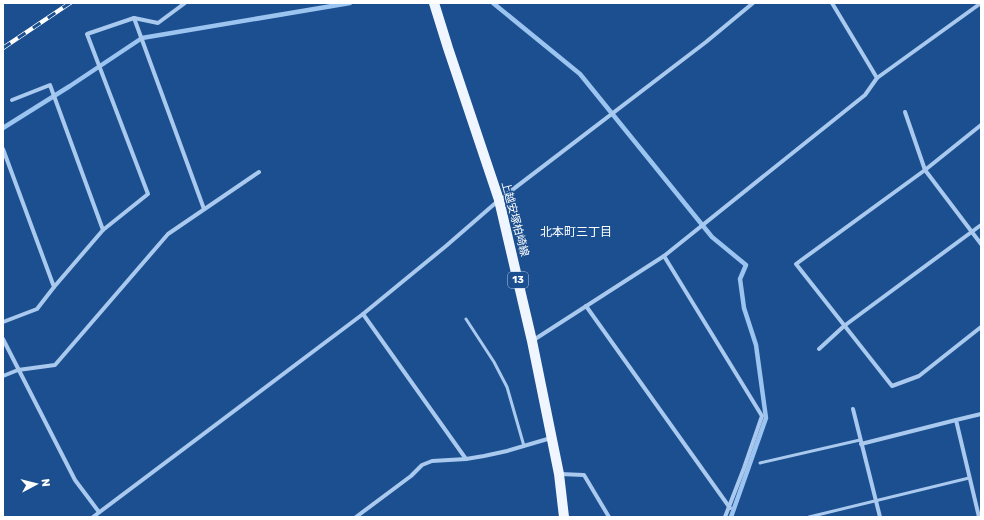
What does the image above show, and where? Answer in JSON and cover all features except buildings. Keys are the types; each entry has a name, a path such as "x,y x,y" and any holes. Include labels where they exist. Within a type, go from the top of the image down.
{"main road":[{"name":"上越安塚柏崎線","path":"434,3 498,200 532,341 559,474 564,517"}],"street":[{"path":"3,322 37,309 103,230 148,194 87,34 134,18 158,23 185,3"},
{"path":"93,517 363,314 446,246 498,200 706,42 753,3"},
{"path":"832,3 877,78"},
{"path":"532,341 664,256 865,95 877,78 981,3"},
{"path":"134,18 204,209"},
{"path":"12,100 50,85 103,230"},
{"path":"905,112 925,170 981,244"},
{"path":"981,125 925,170 796,264 892,386 919,376 981,327"},
{"path":"3,149 54,287"},
{"path":"3,376 18,370 55,366 168,234 259,172"},
{"path":"819,349 844,326 981,225"},
{"path":"664,256 762,416 730,508 725,517"},
{"path":"586,306 730,508"},
{"path":"363,314 466,459"},
{"path":"3,339 75,480 99,512"},
{"path":"853,409 860,442 880,517"},
{"path":"860,442 981,414"},
{"path":"956,420 978,517"},
{"path":"356,517 411,476 422,465 432,461 466,459 484,456 552,438"},
{"path":"559,474 584,475 609,517"}],"lane":[{"path":"466,319 494,362 507,387 524,446"},
{"path":"760,463 860,442"},
{"path":"809,517 969,478"}],"waterway":[{"path":"3,128 142,38 350,3"},
{"path":"493,3 580,74 712,237 746,265 740,279 744,308 756,345 766,418 731,517"}],"railway":[{"path":"3,48 70,3"}],"district":[{"name":"北本町三丁目","path":"576,232"}]}
